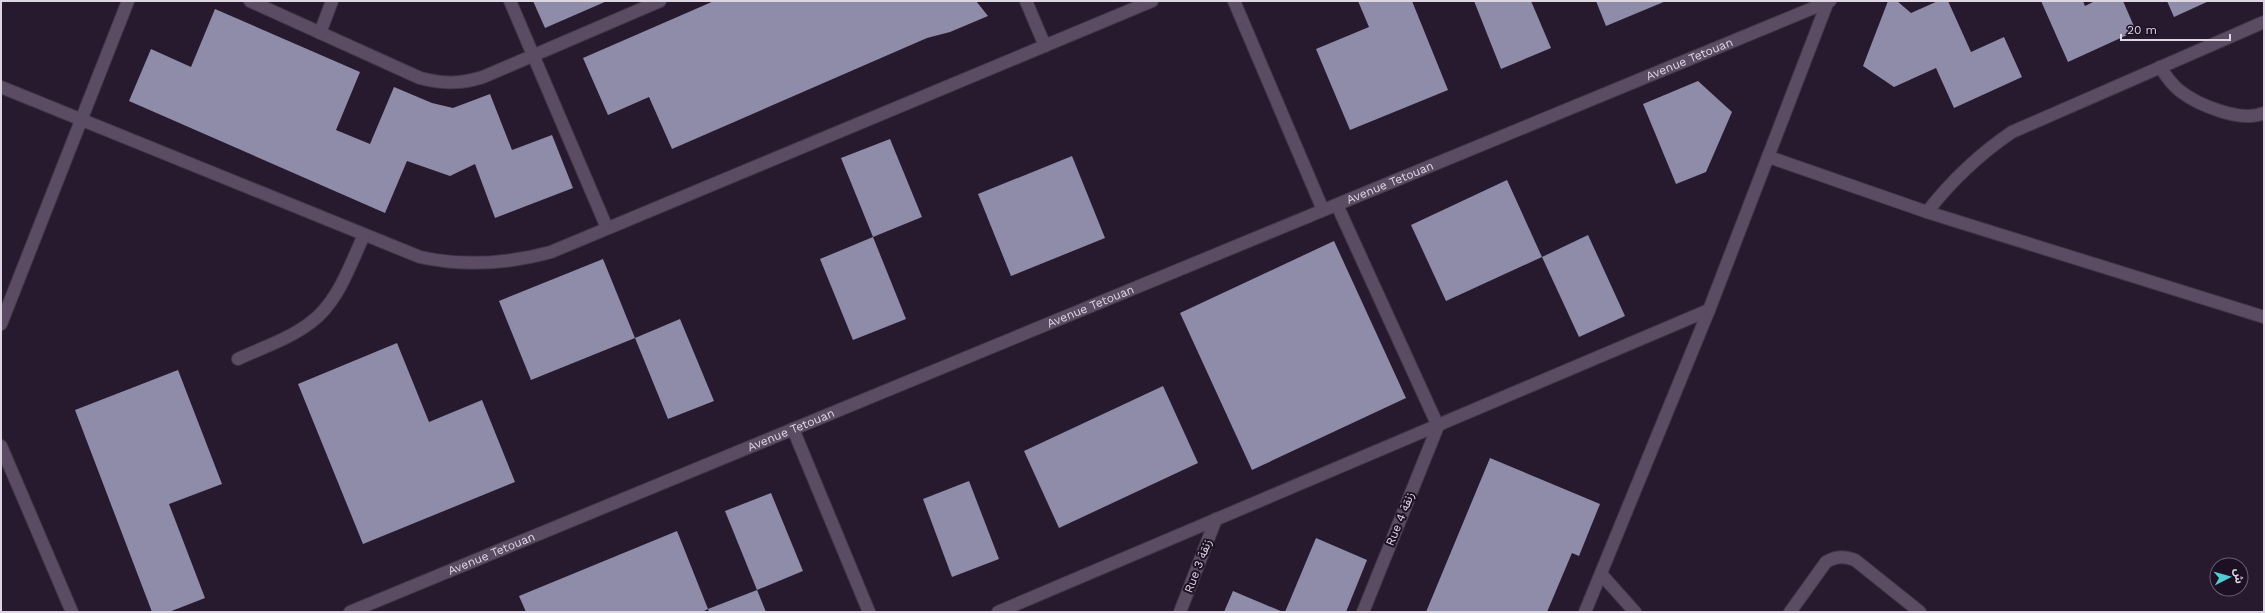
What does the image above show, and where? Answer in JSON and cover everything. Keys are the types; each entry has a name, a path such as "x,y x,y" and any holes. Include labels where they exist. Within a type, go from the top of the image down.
{"street":[{"path":"1,324 128,1"},
{"path":"250,1 420,78 435,82 467,82 533,56 660,1"},
{"path":"320,32 332,1"},
{"path":"510,1 607,228"},
{"path":"1026,1 1045,46"},
{"path":"1,87 80,121 420,257 449,262 495,264 551,252 1152,1"},
{"path":"1234,1 1323,210"},
{"path":"1585,612 1709,310 1828,1"},
{"name":"Avenue Tetouan","path":"350,612 1828,1"},
{"path":"1927,212 1945,188 1966,167 1988,148 2012,132 2264,22"},
{"path":"2160,67 2168,79 2189,98 2239,116 2264,113"},
{"path":"1769,157 1927,212 2264,317"},
{"path":"1337,204 1438,426"},
{"path":"238,359 310,324 325,309 336,293 364,235"},
{"path":"1000,612 1709,310"},
{"name":"Rue 4 زنقة","path":"1363,612 1438,426"},
{"path":"793,429 869,612"},
{"path":"1,446 72,612"},
{"name":"Rue 3 زنقة","path":"1180,612 1216,519"},
{"path":"1790,612 1826,562 1834,557 1845,556 1855,560 1920,612"},
{"path":"1601,574 1635,612"}],"building":[{"path":"533,1 607,1 545,28"},
{"path":"714,1 976,1 988,16 950,32 927,38 672,149 649,97 608,115 583,58"},
{"path":"1358,1 1412,1 1448,90 1350,130 1316,49 1369,27"},
{"path":"1474,1 1531,1 1551,48 1501,69"},
{"path":"1596,1 1666,1 1606,26"},
{"path":"1888,1 1897,1 1911,13 1938,1 1948,1 1971,52 2004,37 2022,77 1954,108 1936,68 1894,87 1863,66"},
{"path":"2041,1 2083,1 2085,6 2095,1 2123,1 2136,31 2068,62"},
{"path":"2167,1 2209,1 2174,17"},
{"path":"215,9 360,72 336,130 370,144 394,87 432,103 453,108 490,94 512,150 552,135 573,188 495,218 475,164 450,176 407,161 385,213 129,101 151,49 191,67"},
{"path":"1698,81 1732,112 1706,172 1676,184 1643,104"},
{"path":"890,139 922,217 873,237 841,158"},
{"path":"1072,156 1105,238 1011,276 978,194"},
{"path":"1507,180 1542,257 1446,301 1411,225"},
{"path":"1588,235 1625,316 1579,337 1542,257"},
{"path":"873,237 906,319 853,340 820,259"},
{"path":"1334,241 1406,398 1252,470 1180,313"},
{"path":"603,259 635,338 531,380 499,301"},
{"path":"680,319 714,401 668,419 635,338"},
{"path":"397,343 429,422 482,400 515,482 363,544 298,384"},
{"path":"178,370 222,484 169,504 205,598 169,612 152,612 75,410"},
{"path":"1163,386 1198,463 1059,528 1024,451"},
{"path":"1490,458 1600,504 1579,556 1572,553 1547,612 1426,612"},
{"path":"969,481 999,559 952,577 923,499"},
{"path":"771,493 803,571 757,590 725,511"},
{"path":"677,531 708,609 702,612 526,612 519,596"},
{"path":"1316,538 1367,560 1346,612 1285,612"},
{"path":"757,590 766,612 709,612 708,609"},
{"path":"1233,591 1283,612 1224,612"}]}
